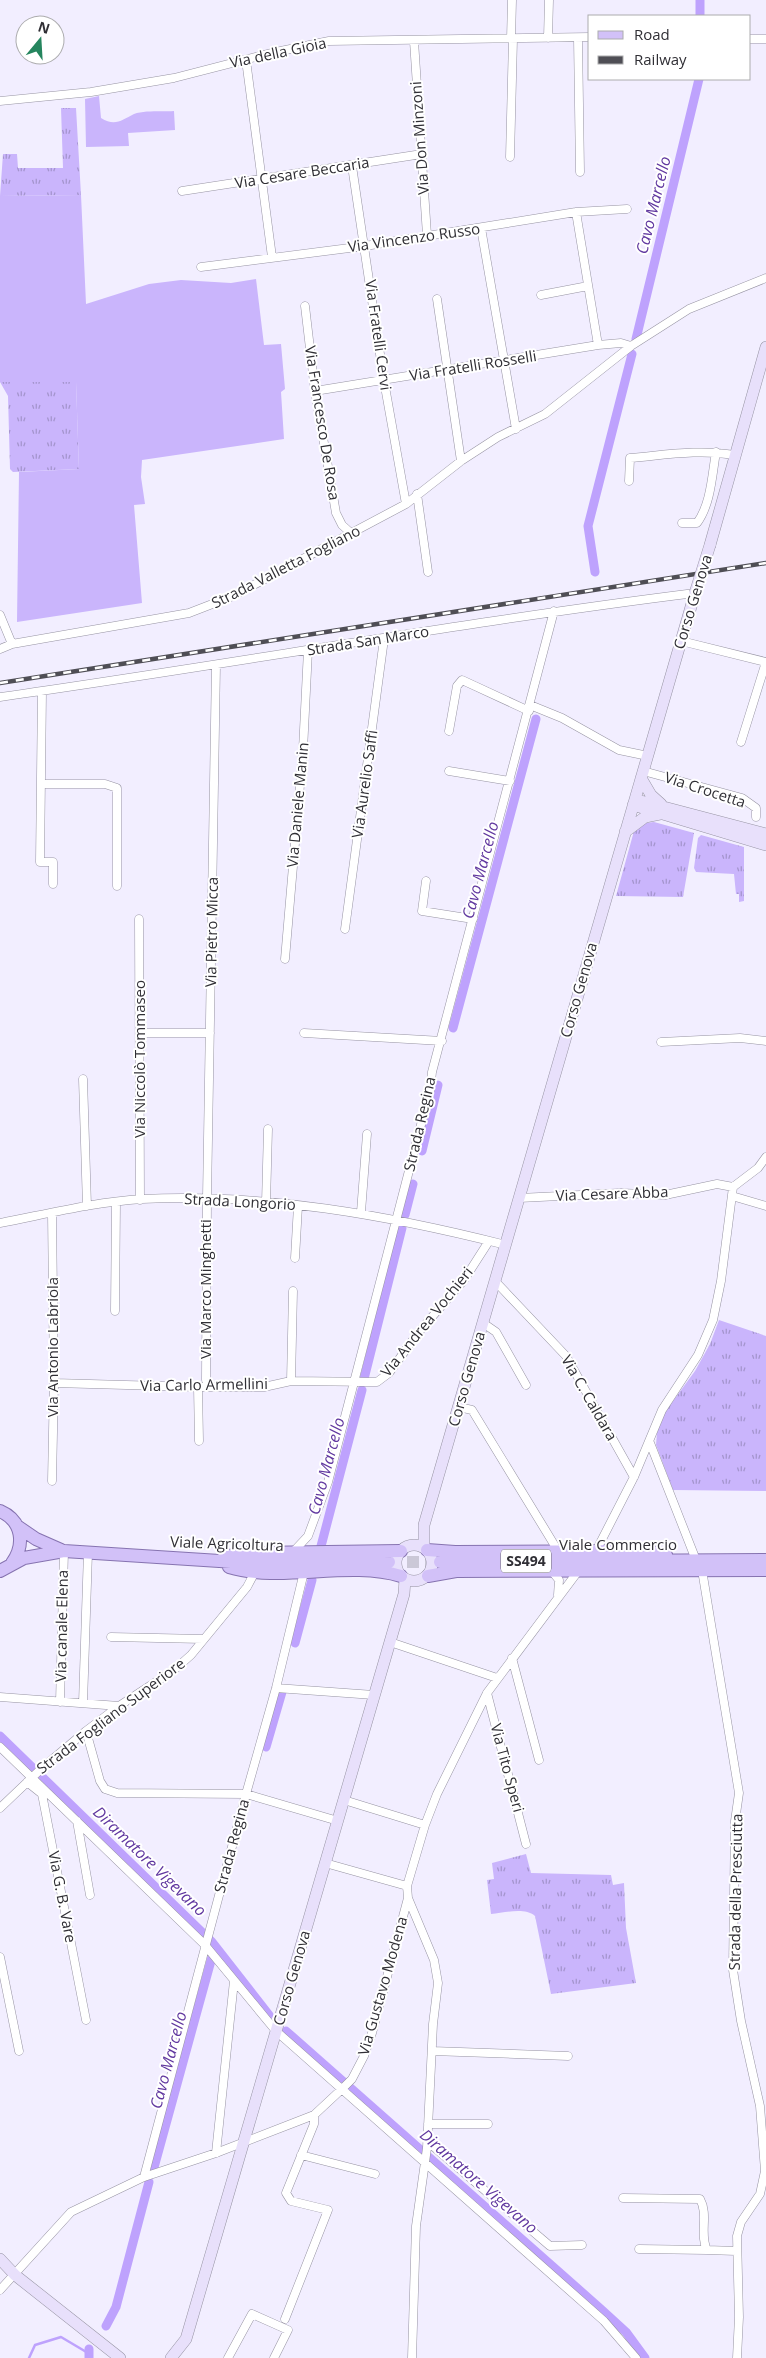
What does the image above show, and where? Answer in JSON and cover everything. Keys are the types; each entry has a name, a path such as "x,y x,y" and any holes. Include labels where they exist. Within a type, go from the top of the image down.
{"main road":[{"name":"Corso Genova","path":"428,1576 433,1566 426,1549 424,1525 766,347"},
{"path":"642,774 651,795 661,809 766,845"},
{"path":"634,802 766,834"},
{"path":"625,832 645,817 661,809"},
{"name":"Viale Agricoltura","path":"2,1510 17,1526 36,1539 64,1551"},
{"name":"Corso Genova","path":"406,1548 424,1525"},
{"path":"12,1563 20,1546 17,1526"},
{"path":"208,1561 240,1554 314,1553 406,1548 455,1552 647,1551 699,1565"},
{"path":"406,1548 396,1563 406,1579"},
{"name":"Viale Agricoltura","path":"0,1571 12,1563 35,1554 64,1551 253,1563 389,1562"},
{"name":"Viale Commercio","path":"440,1562 699,1565 766,1560"},
{"path":"208,1561 255,1572 374,1572 406,1579 456,1571 578,1570 699,1565 766,1570"},
{"name":"Corso Genova","path":"171,2358 186,2339 404,1594 406,1579"},
{"path":"0,2258 15,2275 120,2358"},
{"path":"182,2358 186,2339"},
{"path":"98,2340 108,2358"}],"street":[{"path":"510,158 512,0"},
{"path":"548,38 549,0"},
{"path":"578,38 580,172"},
{"name":"Via della Gioia","path":"0,101 91,92 165,79 329,41 588,38"},
{"path":"751,38 766,39"},
{"name":"Via Don Minzoni","path":"414,41 427,235"},
{"path":"246,60 272,257"},
{"name":"Via Cesare Beccaria","path":"182,191 422,154"},
{"name":"Via Fratelli Cervi","path":"352,166 384,381 406,504"},
{"name":"Via Vincenzo Russo","path":"201,266 364,246 576,212 626,209"},
{"path":"576,212 598,345"},
{"path":"481,228 506,361 516,429"},
{"name":"Strada Valletta Fogliano","path":"0,649 12,644 189,614 233,596 406,504 461,461 545,414 631,346 689,309 766,278"},
{"path":"541,295 588,286"},
{"path":"437,299 461,461"},
{"name":"Via Francesco De Rosa","path":"305,306 315,391 336,514 342,525 352,534"},
{"name":"Via Fratelli Rosselli","path":"315,391 598,345 621,343 631,346"},
{"path":"629,481 630,458 716,452 734,455"},
{"path":"682,523 697,523 702,517 709,493 716,452"},
{"path":"417,494 428,572"},
{"name":"Strada San Marco","path":"0,696 216,665 554,611 695,593"},
{"name":"Strada Regina","path":"291,1553 308,1536 328,1482 430,1090 432,1072 442,1041 472,919 530,708 554,611"},
{"path":"0,614 12,644"},
{"name":"Via Aurelio Saffi","path":"345,929 384,639"},
{"path":"681,641 766,662 741,742"},
{"name":"Via Daniele Manin","path":"285,959 303,750 308,650"},
{"name":"Via Pietro Micca","path":"206,1198 216,665"},
{"path":"449,731 457,686 462,680 588,733 620,750 648,756"},
{"path":"42,691 40,862 53,862 53,884"},
{"path":"449,772 510,781"},
{"name":"Via Crocetta","path":"642,774 742,798 756,808 756,818"},
{"path":"41,784 105,784 117,788 117,886"},
{"path":"426,880 422,911 472,919"},
{"name":"Via Niccolò Tommaseo","path":"139,919 140,1200"},
{"path":"304,1033 442,1041"},
{"path":"140,1034 210,1034"},
{"path":"661,1042 740,1038 766,1041"},
{"path":"83,1079 87,1206"},
{"path":"266,1203 268,1129"},
{"path":"361,1212 367,1134"},
{"path":"596,1551 650,1443 662,1410 698,1355 713,1320 721,1282 733,1187 758,1168 766,1157"},
{"name":"Via Cesare Abba","path":"519,1198 621,1193 665,1195 717,1184 733,1187"},
{"path":"732,1196 766,1206"},
{"name":"Strada Longorio","path":"0,1223 87,1206 140,1200 206,1198 361,1212 506,1245"},
{"name":"Via Marco Minghetti","path":"206,1198 206,1380"},
{"path":"115,1311 116,1203"},
{"path":"295,1258 298,1206"},
{"name":"Via Antonio Labriola","path":"52,1214 54,1383 52,1481"},
{"name":"Via Andrea Vochieri","path":"354,1383 373,1383 389,1374 418,1333 464,1280 489,1241"},
{"name":"Via C. Caldara","path":"495,1281 566,1356 634,1477"},
{"path":"291,1381 293,1291"},
{"path":"483,1323 496,1332 526,1385"},
{"name":"Via Carlo Armellini","path":"54,1383 198,1387 264,1387 291,1381 354,1383"},
{"path":"198,1387 199,1441"},
{"path":"459,1407 472,1410 555,1546"},
{"name":"Strada della Presciutta","path":"650,1443 699,1565 739,1793 735,1821 733,1970 760,2106 765,2163 760,2194 741,2222 736,2251 739,2317 737,2358"},
{"path":"308,1536 309,1546 314,1553"},
{"name":"Via canale Elena","path":"60,1702 64,1551"},
{"path":"83,1703 88,1552"},
{"path":"551,1570 559,1580 558,1596"},
{"path":"412,2358 416,2226 427,2144 438,1983 434,1960 408,1898 407,1886 425,1825 461,1742 487,1693 578,1570"},
{"name":"Strada Fogliano Superiore","path":"0,1808 86,1731 174,1670 247,1587 255,1572"},
{"name":"Strada Regina","path":"144,2177 276,1688 304,1572"},
{"path":"111,1636 203,1639"},
{"path":"390,1642 497,1678"},
{"path":"512,1658 539,1760"},
{"path":"276,1688 374,1695"},
{"name":"Via Tito Speri","path":"487,1693 526,1844"},
{"path":"0,1697 120,1706"},
{"path":"86,1731 100,1781 105,1789 117,1793 246,1794 338,1820"},
{"path":"0,1747 34,1776 77,1821 206,1944 276,2031 604,2321 636,2358"},
{"name":"Via G. B. Vare","path":"34,1776 42,1794 86,2020"},
{"path":"344,1800 425,1825"},
{"path":"77,1821 90,1896"},
{"path":"325,1863 407,1886"},
{"name":"Via Gustavo Modena","path":"0,2290 71,2212 144,2177 216,2153 314,2115 342,2089 352,2079 372,2033 408,1898"},
{"path":"0,1957 19,2051"},
{"path":"216,2153 234,1981"},
{"path":"432,2051 568,2056"},
{"path":"285,2319 328,2210 291,2201 286,2193 314,2124 314,2115"},
{"path":"428,2124 488,2124"},
{"path":"427,2144 550,2246 582,2245"},
{"path":"301,2155 376,2174"},
{"path":"623,2198 700,2199 704,2206 703,2243 707,2250"},
{"path":"639,2249 736,2251"},
{"path":"228,2358 252,2314 288,2330 274,2358"}],"green space":[{"path":"99,96 101,118 106,121 118,122 143,112 174,111 175,130 128,133 129,146 86,147 85,99"},
{"path":"61,108 76,108 81,195 0,196 3,154 17,154 18,168 63,168"},
{"path":"81,195 86,304 149,284 181,280 231,283 256,279 264,345 281,344 285,389 281,392 284,439 142,460 141,477 145,504 134,505 142,603 17,622 19,472 79,469 76,382 0,382 0,196"},
{"path":"0,382 76,382 79,469 13,472 10,469 8,396"},
{"path":"654,822 694,833 683,897 616,896 634,831 645,823"},
{"path":"701,835 744,847 744,901 739,902 739,894 736,894 734,874 696,872 694,868 698,838"},
{"path":"719,1320 766,1336 766,1491 673,1490 656,1445 662,1416 695,1371 710,1344"},
{"path":"526,1854 531,1873 611,1875 613,1885 624,1883 626,1928 636,1983 551,1994 535,1916 531,1913 520,1911 491,1914 487,1880 494,1879 492,1863"}],"waterway":[{"name":"Cavo Marcello","path":"700,0 700,15"},
{"name":"Cavo Marcello","path":"636,339 699,80"},
{"name":"Cavo Marcello","path":"595,572 588,526 632,354"},
{"name":"Cavo Marcello","path":"453,1028 536,719"},
{"path":"422,1151 438,1085"},
{"name":"Cavo Marcello","path":"405,1215 413,1184"},
{"name":"Cavo Marcello","path":"364,1379 402,1228"},
{"name":"Cavo Marcello","path":"320,1550 362,1390"},
{"name":"Cavo Marcello","path":"295,1643 312,1580"},
{"name":"Cavo Marcello","path":"266,1747 282,1692"},
{"name":"Diramatore Vigevano","path":"0,1736 212,1942 269,2015"},
{"name":"Cavo Marcello","path":"153,2171 212,1957"},
{"name":"Diramatore Vigevano","path":"286,2031 602,2310 626,2332 645,2358"},
{"name":"Cavo Marcello","path":"106,2326 116,2307 149,2182"},
{"path":"29,2358 35,2345 61,2337 88,2353"},
{"name":"Cavo Marcello","path":"89,2349 89,2358"}],"tunnel":[{"path":"389,1562 440,1562"}],"railway":[{"path":"0,683 766,563"}]}
